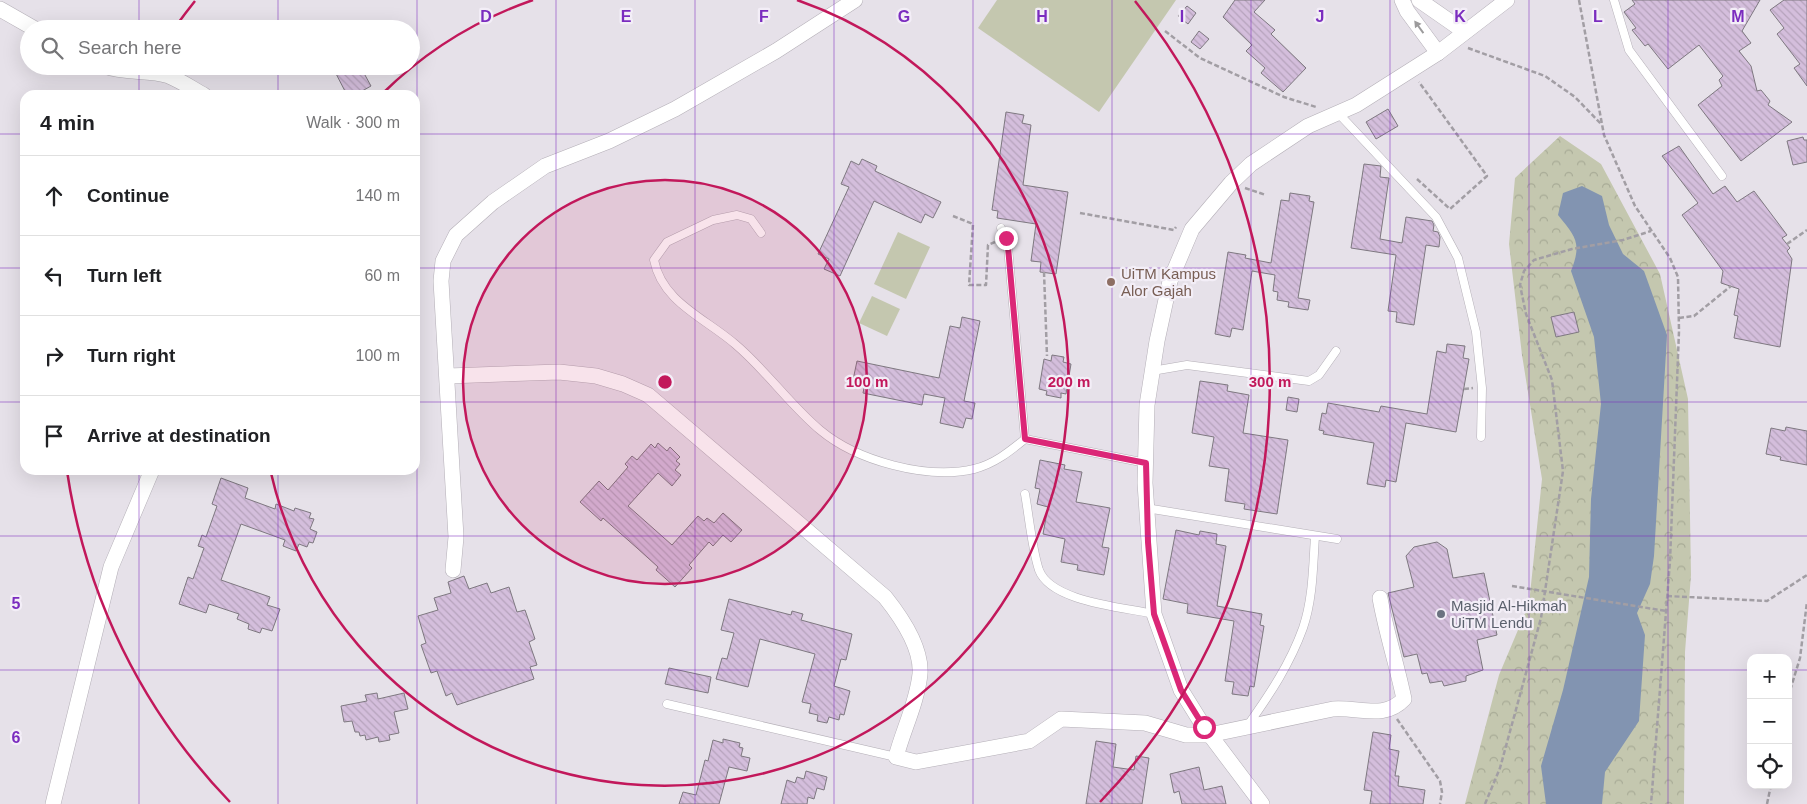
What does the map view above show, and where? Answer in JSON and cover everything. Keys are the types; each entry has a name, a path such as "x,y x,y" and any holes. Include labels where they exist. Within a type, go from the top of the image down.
{"street":[{"path":"453,570 456,537 441,281 443,261 456,235 493,202 545,166 609,141 675,109 776,51 856,0"},
{"path":"1402,0 1407,11 1443,48"},
{"path":"1420,0 1465,32"},
{"path":"1262,804 1209,735 1181,690 1154,614 1146,508 1147,405 1170,281 1192,229 1230,183 1251,164 1308,126 1356,105 1443,48 1507,0"},
{"path":"0,9 20,20"},
{"path":"160,75 170,77 195,90"},
{"path":"448,376 559,372 605,378 648,395 721,455 885,597 898,613 911,638 920,672 896,757 916,762 1029,741 1061,719 1145,722 1186,734 1209,735 1248,725 1333,709 1350,708 1382,712 1391,710 1404,699 1380,598"},
{"path":"53,804 110,566 150,475"}],"lane":[{"path":"1614,0 1629,50 1722,176"},
{"path":"1338,113 1436,217 1458,258 1476,332 1482,388 1481,436"},
{"path":"761,233 751,219 737,215 713,220 667,242 654,260 657,275 676,300 735,344 763,370 790,402 822,432 861,456 903,467 935,472 973,469 1001,458 1025,439 1146,463"},
{"path":"1001,228 1008,247 1025,439"},
{"path":"1152,371 1187,365 1309,381 1319,375 1336,351"},
{"path":"1025,494 1040,571 1050,585 1065,595 1154,614"},
{"path":"1146,508 1338,539"},
{"path":"1248,725 1279,681 1304,627 1311,593 1315,536"},
{"path":"667,704 896,757"}],"path":[{"path":"1579,0 1604,135 1635,206 1670,258 1678,276 1679,318 1667,596 1651,804"},
{"path":"1165,31 1200,58 1284,97 1338,113"},
{"path":"1443,48 1499,58 1545,76 1575,97 1603,126"},
{"path":"1410,70 1486,176 1450,209 1416,178"},
{"path":"1080,213 1174,230"},
{"path":"953,216 972,224 969,285 986,285 988,245 1006,238"},
{"path":"1787,244 1807,230"},
{"path":"1485,804 1500,768 1541,618 1563,471 1552,380 1526,314 1520,285 1524,271 1534,260 1572,249 1623,240 1651,231"},
{"path":"1044,272 1047,356"},
{"path":"1679,318 1694,316 1731,286"},
{"path":"1667,596 1767,601 1807,575"},
{"path":"1512,586 1666,611"},
{"path":"1792,684 1800,658 1807,602"},
{"path":"1391,710 1440,781 1442,792 1440,804"},
{"path":"1767,804 1770,789"}],"green space":[{"path":"997,0 1176,0 1099,112 978,28"},
{"path":"1560,136 1601,164 1660,274 1688,399 1691,575 1685,652 1684,804 1465,804 1499,675 1529,604 1542,479 1522,355 1509,244 1515,178"},
{"path":"898,232 930,247 906,299 874,284"},
{"path":"872,296 900,309 887,336 859,323"}],"water":[{"path":"1582,186 1602,196 1609,225 1623,254 1644,271 1667,335 1654,556 1650,584 1637,613 1645,635 1639,721 1605,772 1602,804 1546,804 1541,766 1563,690 1589,577 1591,499 1601,404 1594,337 1571,271 1576,254 1575,241 1573,235 1558,215 1563,193"}],"building":[{"path":"1235,0 1265,0 1254,12 1275,30 1271,34 1306,68 1283,92 1261,73 1265,68 1246,51 1252,45 1223,17"},
{"path":"1632,0 1760,0 1742,31 1751,43 1739,51 1751,66 1757,91 1761,90 1770,101 1768,105 1792,122 1741,161 1698,105 1722,86 1719,80 1723,76 1699,45 1668,69 1648,44 1645,46 1632,30 1636,28 1624,12 1635,4"},
{"path":"1784,0 1807,0 1807,86 1794,68 1800,64 1777,34 1784,28 1770,10"},
{"path":"1187,6 1196,13 1188,24 1178,16"},
{"path":"1199,31 1209,39 1200,49 1191,42"},
{"path":"337,75 365,75 371,86 364,90 344,90"},
{"path":"1388,109 1398,126 1376,139 1366,122"},
{"path":"1006,112 1024,115 1022,123 1031,125 1023,185 1068,192 1056,274 1040,272 1041,262 1031,261 1036,224 997,218 998,211 992,210"},
{"path":"1803,137 1804,140 1807,140 1807,162 1793,165 1787,141"},
{"path":"1679,146 1713,194 1725,186 1737,202 1754,191 1787,235 1782,238 1790,248 1787,251 1792,259 1780,347 1734,338 1738,316 1734,315 1739,289 1721,283 1723,271 1682,215 1698,203 1662,156"},
{"path":"862,159 877,166 875,171 941,202 933,218 925,214 921,223 874,201 840,276 824,269 829,259 818,254 849,187 841,184 851,161 859,165"},
{"path":"1364,164 1381,166 1380,177 1389,178 1380,239 1402,243 1406,217 1432,221 1434,225 1433,231 1438,232 1440,237 1439,247 1426,245 1414,325 1396,322 1397,312 1388,311 1396,255 1351,248"},
{"path":"1290,193 1310,196 1309,201 1314,202 1298,298 1310,300 1308,310 1288,307 1289,302 1277,300 1278,292 1273,291 1275,275 1252,271 1243,330 1232,328 1230,337 1215,334 1228,252 1246,255 1245,258 1271,263 1281,200 1289,201"},
{"path":"1574,312 1579,332 1556,337 1551,317"},
{"path":"962,317 980,321 964,401 975,403 972,419 966,418 963,428 940,423 945,398 924,394 922,405 863,393 865,383 853,380 857,361 939,378 950,326 960,328"},
{"path":"1447,344 1465,346 1463,358 1469,359 1456,432 1406,423 1396,482 1386,480 1385,487 1367,484 1374,443 1323,434 1324,431 1319,430 1322,413 1326,414 1328,403 1379,412 1381,406 1427,414 1437,351 1446,353"},
{"path":"1052,355 1064,357 1063,362 1071,364 1066,394 1061,393 1061,398 1046,395 1047,391 1039,389 1044,359 1051,361"},
{"path":"1200,381 1228,385 1227,391 1249,395 1243,433 1288,440 1277,514 1244,509 1245,504 1225,501 1229,469 1209,466 1214,437 1192,433"},
{"path":"1288,397 1299,399 1297,412 1286,410"},
{"path":"1786,427 1807,431 1807,465 1780,460 1781,457 1766,454 1771,428 1785,431"},
{"path":"658,443 667,451 670,447 680,457 676,461 680,464 675,470 681,475 672,486 658,473 628,506 672,545 698,516 704,521 707,518 714,523 723,513 742,530 731,542 723,535 713,546 709,542 689,565 692,568 675,587 656,570 658,567 637,548 603,518 601,521 580,502 599,481 608,490 628,467 625,464 632,456 637,460 651,444 655,448"},
{"path":"1040,460 1065,465 1064,469 1082,472 1076,502 1110,508 1102,547 1109,548 1104,575 1077,570 1078,565 1061,562 1065,539 1043,534 1048,507 1037,504 1040,489 1035,488"},
{"path":"221,478 248,488 245,498 275,509 276,504 294,511 295,508 311,513 309,518 314,519 310,529 317,532 313,543 309,542 307,547 299,544 296,551 283,546 285,540 241,524 221,580 270,597 267,605 280,609 272,631 262,628 260,633 248,629 249,624 237,619 239,614 209,604 206,613 179,604 188,577 193,579 204,548 198,546 202,535 206,537 217,506 212,504"},
{"path":"1176,530 1199,535 1200,531 1217,534 1216,544 1226,546 1217,606 1262,614 1260,625 1264,626 1254,687 1250,686 1248,696 1232,694 1234,682 1225,681 1234,621 1187,613 1188,604 1163,599"},
{"name":"Masjid Al-Hikmah UiTM Lendu","path":"1437,542 1447,549 1453,578 1484,573 1497,635 1477,640 1483,670 1466,676 1466,681 1444,686 1442,681 1430,683 1427,673 1422,674 1417,654 1404,657 1388,593 1414,587 1406,556 1414,547"},
{"path":"464,576 469,589 487,583 491,593 509,587 517,612 525,610 535,639 529,642 537,665 530,667 534,679 457,705 452,693 446,696 437,671 431,673 421,645 426,643 418,616 438,610 434,598 451,593 448,582"},
{"path":"729,599 791,615 792,611 803,614 801,620 852,634 846,660 841,659 834,686 850,691 844,715 840,714 839,720 829,717 827,723 817,721 818,715 809,713 811,704 802,702 815,654 760,639 748,687 716,679 722,658 727,659 734,633 721,630"},
{"path":"669,668 711,677 708,693 665,684"},
{"path":"377,693 378,699 404,693 408,709 394,712 399,733 389,735 390,740 379,742 378,737 366,740 365,735 360,736 359,732 355,732 352,721 344,722 341,706 367,701 365,695"},
{"path":"1373,732 1391,735 1389,749 1399,751 1395,776 1399,776 1398,786 1425,790 1423,804 1370,804 1372,791 1364,790"},
{"path":"723,739 740,743 739,747 743,748 741,756 750,758 747,771 729,767 719,804 679,804 683,792 696,795 705,760 708,761 713,740 723,743"},
{"path":"1096,741 1116,744 1113,767 1134,770 1136,756 1149,758 1142,804 1086,804"},
{"path":"1199,767 1204,790 1222,786 1226,804 1182,804 1179,791 1174,793 1170,774"},
{"path":"806,771 827,777 824,790 817,788 814,799 808,797 807,804 781,804 787,780 795,783 797,777 804,779"}],"place":[{"name":"UiTM Kampus Alor Gajah","path":"1111,282"},
{"name":"Masjid Al-Hikmah UiTM Lendu","path":"1441,614"}],"route":[{"path":"1006,238 1025,439 1146,463 1148,542 1154,614 1181,690 1204,727"}]}
